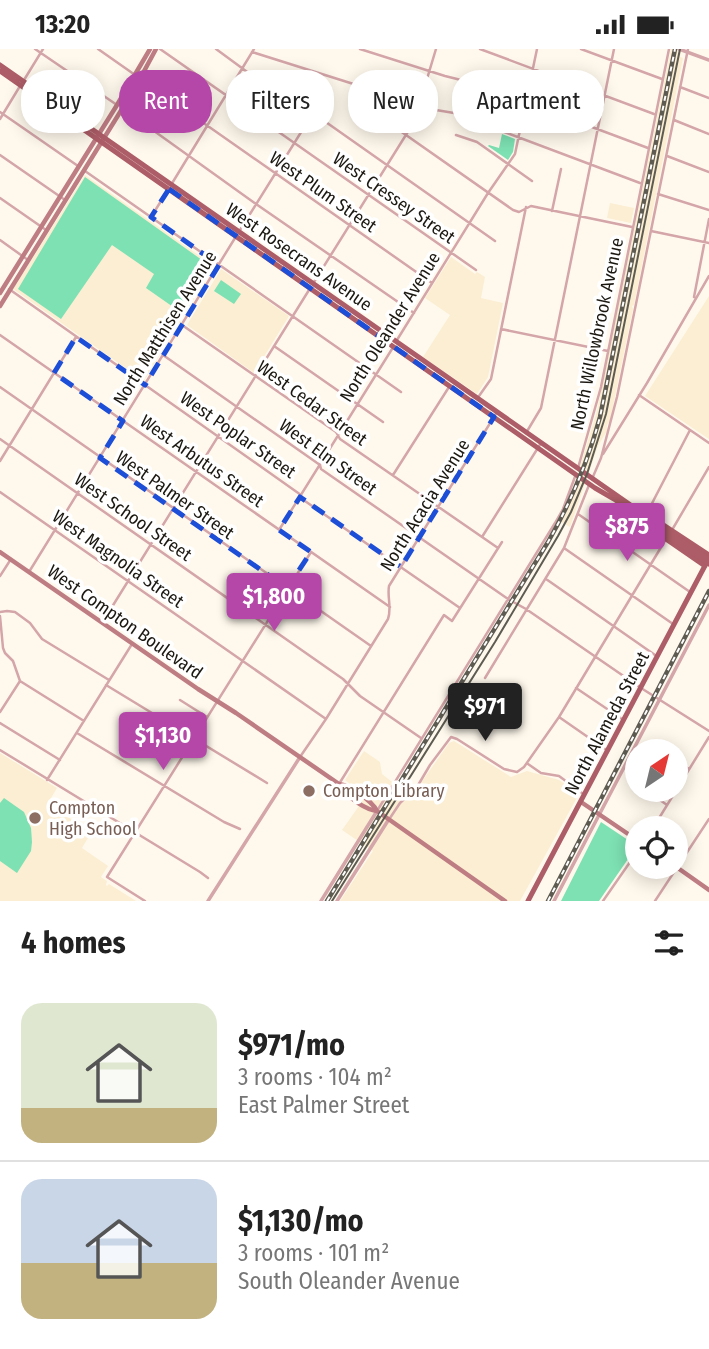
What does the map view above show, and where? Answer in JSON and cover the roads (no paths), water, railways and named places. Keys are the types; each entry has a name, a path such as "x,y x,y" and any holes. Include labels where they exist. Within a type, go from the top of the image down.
{"main road":[{"path":"141,70 150,49"},
{"path":"143,70 158,49"},
{"name":"West Rosecrans Avenue","path":"0,65 21,82"},
{"name":"West Rosecrans Avenue","path":"0,71 21,82"},
{"path":"0,306 119,109"},
{"name":"West Rosecrans Avenue","path":"93,133 593,483"},
{"path":"0,293 2,285 59,196 81,168"},
{"name":"West Rosecrans Avenue","path":"395,344 450,386 476,401"},
{"path":"593,483 612,489 672,530 708,560"},
{"path":"593,483 708,560"},
{"path":"593,483 666,539 708,560"},
{"name":"West Compton Boulevard","path":"0,552 339,784 340,789 369,810 377,811 389,819 505,901"},
{"name":"North Alameda Street","path":"528,901 708,560"},
{"path":"581,802 625,832"},
{"path":"688,875 709,890"}],"street":[{"path":"35,49 119,106"},
{"name":"West Plum Street","path":"98,49 128,70"},
{"name":"West Cressey Street","path":"158,49 226,96"},
{"path":"216,49 246,70"},
{"path":"360,49 426,70"},
{"path":"429,70 436,49"},
{"path":"480,49 538,70"},
{"name":"North Oleander Avenue","path":"533,68 537,49"},
{"path":"581,49 662,79"},
{"path":"614,49 604,95 655,114"},
{"name":"North Willowbrook Avenue","path":"377,811 564,509 579,473 598,400 669,49"},
{"path":"679,49 709,60"},
{"path":"243,68 253,50 348,81"},
{"path":"30,70 41,51"},
{"name":"North Willowbrook Avenue","path":"485,678 564,548 593,483 617,397 688,51"},
{"path":"0,118 21,84"},
{"path":"680,87 709,98"},
{"path":"212,117 226,96"},
{"path":"438,109 641,184"},
{"path":"1,113 401,392"},
{"path":"674,120 709,134"},
{"path":"334,128 495,241"},
{"name":"West Plum Street","path":"212,129 432,283"},
{"path":"157,133 414,313"},
{"path":"151,217 202,133"},
{"name":"West Cressey Street","path":"280,133 476,270"},
{"name":"North Matthisen Avenue","path":"29,572 300,133"},
{"path":"403,133 516,212 531,206 632,227"},
{"name":"North Oleander Avenue","path":"279,530 469,223 512,160 520,133"},
{"path":"524,435 541,408 596,133"},
{"path":"604,133 649,149"},
{"path":"102,623 406,135"},
{"path":"456,135 477,142 532,181"},
{"path":"0,155 65,200"},
{"path":"667,156 709,171"},
{"path":"552,211 561,169"},
{"path":"658,194 709,210"},
{"path":"0,198 46,230"},
{"path":"476,401 491,379 526,207"},
{"path":"694,301 709,219"},
{"path":"651,231 709,243"},
{"path":"0,240 28,260"},
{"path":"601,458 709,276"},
{"name":"West Poplar Street","path":"2,285 460,608"},
{"name":"West Cedar Street","path":"182,325 498,548"},
{"path":"501,329 608,351"},
{"name":"West Arbutus Street","path":"0,335 390,607"},
{"path":"0,461 76,337"},
{"path":"274,346 383,422"},
{"name":"West Elm Street","path":"163,355 508,599 709,731"},
{"path":"393,475 450,386"},
{"name":"West Palmer Street","path":"0,387 371,646"},
{"path":"639,395 709,443"},
{"name":"North Acacia Avenue","path":"300,757 388,619 390,586 495,414"},
{"path":"647,513 690,430"},
{"name":"West School Street","path":"0,439 348,683 360,697 421,739"},
{"path":"482,537 540,445"},
{"path":"672,530 709,467"},
{"name":"West Magnolia Street","path":"0,492 326,719"},
{"path":"578,514 691,593"},
{"path":"337,901 400,803 417,787 452,737 504,769 517,772 528,764 666,539"},
{"path":"339,784 444,615 452,621 502,542"},
{"path":"564,548 674,625"},
{"path":"145,901 107,877 310,552"},
{"path":"0,576 11,559"},
{"path":"546,579 657,657"},
{"name":"North Alameda Street","path":"554,901 709,605"},
{"path":"84,721 20,681 15,666 3,647 0,614 15,612 30,623 42,639 109,681"},
{"path":"47,780 132,644"},
{"path":"0,712 20,681"},
{"path":"106,685 267,783"},
{"path":"576,688 624,720"},
{"path":"180,699 207,717"},
{"path":"559,717 608,751"},
{"path":"0,730 2,724 60,760"},
{"path":"77,733 240,829"},
{"path":"660,816 709,737"},
{"path":"0,750 208,879"},
{"path":"208,901 300,757"},
{"path":"528,764 541,773 559,776 585,795"},
{"path":"663,802 667,805"},
{"path":"321,901 377,811"},
{"path":"688,850 709,819"},
{"path":"603,901 625,869"},
{"path":"655,901 669,879"}],"tram line":[{"path":"332,901 495,642 558,536 587,474 606,414 680,49"}],"railway":[{"path":"327,901 548,542 578,481 600,417 675,49"},
{"path":"548,901 709,591"}],"place":[{"name":"Compton Library","path":"309,791"},
{"name":"Compton High School","path":"35,818"}]}
